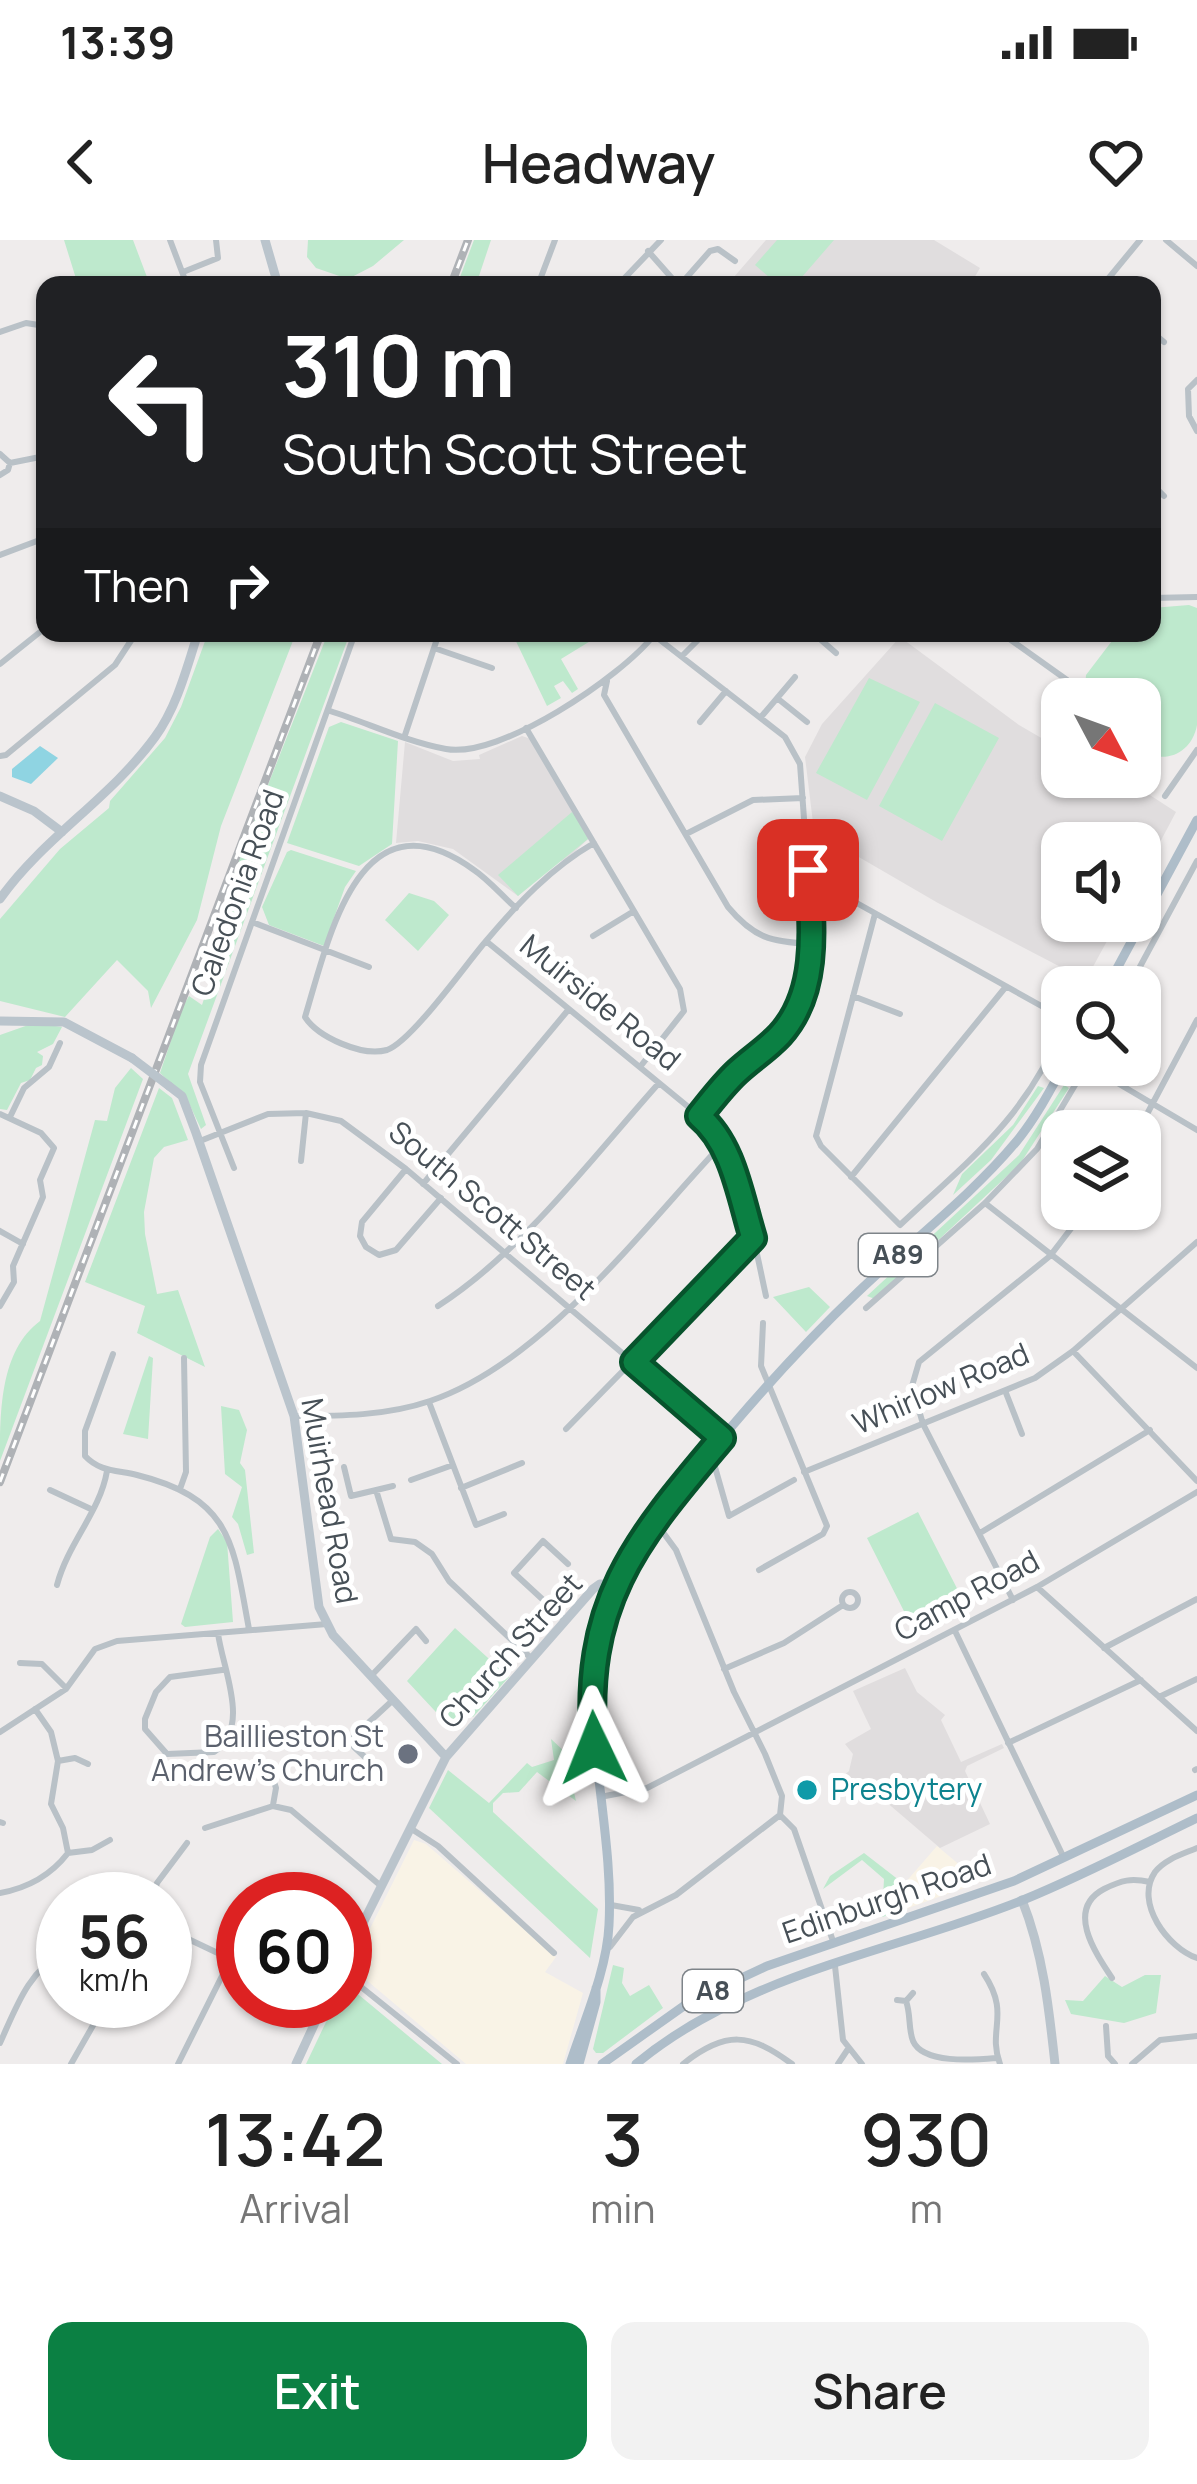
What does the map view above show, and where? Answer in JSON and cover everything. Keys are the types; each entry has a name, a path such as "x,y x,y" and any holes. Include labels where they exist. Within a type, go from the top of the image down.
{"main road":[{"path":"1118,966 1197,820"},
{"name":"A89","path":"574,2064 606,1952 610,1904 592,1727 592,1676 598,1629 615,1585 635,1544 768,1384 848,1301 1005,1154 1051,1086"},
{"name":"Edinburgh Road","path":"603,2063 688,2003 767,1966 1014,1881 1197,1795"},
{"name":"Edinburgh Road","path":"636,2064 664,2042 736,2001 1022,1900 1197,1818"},
{"path":"1088,1847 1096,1866"},
{"path":"1014,1881 1022,1900"},
{"path":"834,1944 835,1966"},
{"name":"A89","path":"574,2064 596,2002 596,1988"},
{"path":"586,2034 584,2048 589,2059 603,2063"}],"street":[{"path":"170,240 184,276"},
{"path":"182,272 218,258 216,240"},
{"path":"265,240 275,276"},
{"path":"541,276 555,240"},
{"path":"626,276 661,240"},
{"path":"1110,276 1140,240"},
{"path":"1166,240 1197,266"},
{"path":"687,276 710,251 718,249 735,261"},
{"path":"648,251 671,276"},
{"path":"0,332 26,322 36,324"},
{"path":"1197,380 1188,389 1189,416 1197,431"},
{"path":"0,454 10,463"},
{"path":"10,463 36,457"},
{"path":"0,475 10,463"},
{"path":"1161,493 1164,496"},
{"path":"0,555 36,541"},
{"path":"1161,598 1197,597"},
{"path":"0,664 36,635"},
{"path":"0,756 115,665 130,642"},
{"path":"0,899 156,736 195,642"},
{"name":"Caledonia Road","path":"234,1168 200,1082 201,1065 352,642"},
{"path":"405,735 436,642"},
{"path":"330,710 448,750 479,748 590,692 634,660 646,642"},
{"path":"663,642 785,737 800,764 803,798 811,944 797,1012 699,1116"},
{"path":"682,656 696,642"},
{"path":"826,642 834,648"},
{"path":"1014,642 1064,678"},
{"path":"434,648 492,668"},
{"path":"761,717 795,677"},
{"path":"607,680 604,695 728,907 748,931 772,940 811,944"},
{"path":"700,722 726,691"},
{"path":"590,692 604,695"},
{"path":"777,698 807,722"},
{"path":"526,728 680,989 684,1011 640,1067"},
{"path":"1165,796 1197,750"},
{"path":"1188,763 1197,769"},
{"path":"0,796 34,811 62,832"},
{"path":"686,834 753,800 803,798"},
{"path":"516,908 474,870 437,850 398,848 361,870 349,888 305,1017 314,1031 361,1049 387,1050 410,1033 557,865 594,843"},
{"path":"1140,966 1197,861"},
{"path":"828,887 1041,1007"},
{"path":"593,936 634,911"},
{"path":"875,914 816,1136 900,1225 1010,1121 1041,1073"},
{"path":"252,922 369,968"},
{"name":"Muirside Road","path":"486,941 714,1128 753,1238 766,1295"},
{"path":"850,1177 1004,989"},
{"path":"852,996 900,1014"},
{"path":"423,1184 569,1009"},
{"path":"1150,1110 1197,1020"},
{"name":"Muirhead Road","path":"0,1021 64,1022 132,1058 182,1096 294,1416 320,1607 327,1624 370,1677 446,1757"},
{"path":"10,1117 24,1088 49,1067 60,1043"},
{"path":"439,1306 473,1283 505,1252 659,1083"},
{"path":"866,1308 985,1203 1036,1149 1075,1086"},
{"path":"1123,1086 1197,1130"},
{"path":"200,1142 268,1114 306,1113 301,1161"},
{"name":"South Scott Street","path":"306,1113 340,1121 406,1169 722,1438"},
{"path":"0,1114 41,1133 53,1148 40,1180 43,1197 13,1266 14,1282 0,1306"},
{"path":"294,1416 367,1415 429,1402 477,1381 527,1348 570,1307 723,1143"},
{"path":"406,1169 362,1222 360,1236 366,1246 380,1255 397,1250 441,1198"},
{"path":"985,1203 1197,1368"},
{"path":"1013,1600 923,1424 912,1385 919,1362 1050,1256 1070,1230"},
{"path":"0,1231 24,1244"},
{"path":"566,1429 753,1238"},
{"name":"Whirlow Road","path":"804,1472 1035,1378 1073,1351 1197,1242"},
{"path":"759,1570 823,1534 826,1526 761,1366 763,1323"},
{"path":"1073,1351 1197,1481"},
{"path":"113,1354 83,1443 85,1456 106,1471 180,1489 224,1525 234,1547 249,1629"},
{"path":"180,1489 186,1472 184,1358"},
{"path":"1005,1392 1022,1434"},
{"path":"429,1402 476,1525 504,1514"},
{"path":"980,1533 1150,1430"},
{"path":"710,1451 729,1516 794,1480"},
{"path":"461,1488 522,1463"},
{"path":"411,1480 453,1465"},
{"path":"344,1467 351,1496 393,1486"},
{"path":"57,1586 68,1551 103,1491 106,1471"},
{"path":"50,1490 93,1510"},
{"path":"376,1490 391,1539 415,1541 432,1555 449,1581 532,1660"},
{"name":"Camp Road","path":"600,1797 647,1788 955,1631 1197,1492"},
{"path":"606,1952 620,1930 642,1910 676,1894 780,1815 782,1796 676,1550 654,1520"},
{"path":"566,1621 514,1573 543,1541 568,1564"},
{"name":"Church Street","path":"372,1904 446,1757 600,1585 615,1585"},
{"path":"1037,1587 1197,1731"},
{"path":"1104,1648 1197,1599"},
{"path":"724,1669 784,1643 843,1605"},
{"path":"0,1732 66,1689 95,1649 117,1641 327,1624"},
{"path":"370,1677 416,1630 426,1641"},
{"path":"955,1631 1064,1858"},
{"path":"218,1633 222,1670 233,1686 230,1734 214,1752 167,1754 145,1729 162,1682 222,1670"},
{"path":"20,1663 41,1664 66,1689"},
{"path":"1160,1697 1197,1679"},
{"path":"1008,1743 1141,1680"},
{"path":"381,1772 355,1747 354,1736 392,1700"},
{"path":"35,1709 51,1732 58,1761 51,1804 68,1853"},
{"path":"58,1761 76,1758 88,1764"},
{"path":"268,1762 276,1788 273,1806"},
{"path":"205,1828 273,1806 291,1810 381,1886"},
{"path":"780,1815 794,1829 834,1944"},
{"path":"410,1828 438,1846 554,1953"},
{"path":"0,1893 17,1890 54,1871 68,1853 92,1850 110,1840"},
{"path":"166,1872 188,1843"},
{"path":"1197,1848 1161,1866 1150,1882 1149,1903 1164,1935 1184,1954 1197,1958"},
{"path":"1112,1978 1085,1928 1082,1912 1090,1896 1121,1880 1150,1882"},
{"path":"1022,1900 1034,1930 1047,1991 1055,2064"},
{"path":"610,1904 642,1910"},
{"path":"835,1966 840,2022 848,2049 862,2064"},
{"path":"0,2043 36,1974"},
{"path":"913,1994 902,2001 912,2041 923,2054 998,2061 1001,2016 996,1992 984,1974"},
{"path":"178,2064 216,1987"},
{"path":"372,1996 457,2064"},
{"path":"1106,2026 1106,2048 1115,2064"},
{"path":"71,2064 92,2028"},
{"path":"296,2064 312,2028"},
{"path":"1132,2064 1160,2040 1197,2036"},
{"path":"683,2064 728,2039 756,2040 792,2064"},
{"path":"838,2064 848,2049"}],"shaded area":[{"path":"766,240 934,240 980,268 975,276 735,276"},
{"path":"896,642 907,642 1041,738 1041,798 1154,798 1176,812 1161,840 1161,822 1041,822 1041,942 1107,942 1093,966 1059,966 814,831 805,757 822,724"},
{"path":"522,736 531,739 588,839 568,858 549,866 518,896 453,849 418,841 396,843 405,742 453,761 480,759 479,755"},
{"path":"905,1668 917,1692 945,1715 941,1720 961,1762 1002,1744 1004,1748 965,1771 990,1824 940,1848 871,1789 858,1797 841,1778 849,1771 853,1754 845,1744 871,1729 853,1691"},
{"path":"414,1840 426,1844 556,1957 545,1972 583,1993 563,2064 466,2064 372,1985 372,1925"},
{"path":"937,1846 980,1882 892,1914 898,1891"}],"green space":[{"path":"64,240 133,240 147,276 75,276"},
{"path":"308,240 404,240 354,276 316,268 307,257"},
{"path":"474,240 491,240 479,276 460,276"},
{"path":"777,240 834,240 803,276 768,276 755,265"},
{"path":"1161,607 1197,608 1197,725 1183,750 1167,757 1161,756 1161,678 1086,678 1111,642 1161,642"},
{"path":"205,642 293,642 221,826 197,920 151,1008 148,991 117,960 65,1017 0,1001 0,919 60,849 109,808 165,738"},
{"path":"324,642 347,642 188,1074 206,1125 201,1129 186,1097 160,1073 189,996 202,1005 246,870 232,876"},
{"path":"516,642 589,642 561,659 578,689 572,693 563,681 554,686 561,698 547,706"},
{"path":"869,678 920,702 867,800 816,773"},
{"path":"935,703 999,738 942,841 879,806"},
{"path":"341,722 398,741 392,844 359,866 287,843 329,727"},
{"path":"572,812 588,839 518,896 498,875"},
{"path":"291,850 356,871 345,887 324,946 269,925 262,907"},
{"path":"409,893 434,901 449,915 418,951 385,920"},
{"path":"34,1023 62,1027 53,1044 37,1052 43,1056 42,1065 21,1083 7,1110 0,1109 0,1035"},
{"path":"131,1068 143,1079 0,1461 2,1403 10,1365 17,1348 40,1321 95,1120 107,1121 115,1088"},
{"path":"1038,1086 1044,1088 991,1160 953,1195 962,1174 1013,1125"},
{"path":"1063,1086 1069,1088 1055,1110 1048,1110"},
{"path":"159,1088 172,1098 188,1140 164,1147 154,1158 145,1234 157,1294 178,1290 205,1367 137,1333 145,1306 85,1282"},
{"path":"1041,1121 1041,1131 1020,1164 875,1299 867,1296 1019,1155"},
{"path":"809,1287 830,1307 806,1332 773,1297"},
{"path":"149,1356 153,1358 148,1439 123,1434"},
{"path":"221,1406 239,1410 247,1430 240,1463 245,1470 254,1553 247,1555 232,1517 242,1487 225,1474"},
{"path":"918,1512 967,1608 916,1635 867,1538"},
{"path":"218,1529 227,1542 233,1622 185,1627 181,1624 210,1537"},
{"path":"455,1628 509,1677 473,1717 463,1710 448,1725 407,1681"},
{"path":"551,1739 565,1752 576,1801 537,1772 519,1792 503,1793 493,1803 493,1812 598,1909 590,1958 429,1808 448,1770 489,1803 527,1763 532,1767 554,1760"},
{"path":"864,1853 904,1884 892,1914 882,1917 884,1879 862,1860 823,1889 830,1876"},
{"path":"613,1965 624,1968 622,1983 630,1996 649,1985 663,2008 603,2053 596,2053 593,2049"},
{"path":"1145,1975 1161,1975 1156,2013 1124,2023 1071,2014 1065,2000 1083,2001 1105,1976 1122,1987"},
{"path":"372,2006 442,2064 306,2064 323,2028 372,2028"}],"water":[{"path":"40,746 58,758 31,784 12,777 12,769"}],"railway":[{"path":"454,276 468,240"},
{"path":"0,1482 318,642"}],"place":[{"name":"Baillieston St Andrew's Church","path":"408,1754"},
{"name":"Presbytery","path":"807,1790"}],"route":[{"path":"594,1748 592,1676 598,1629 615,1585 635,1544 722,1438 634,1362 753,1238 723,1143 699,1116 797,1012 811,944 808,870"}]}
